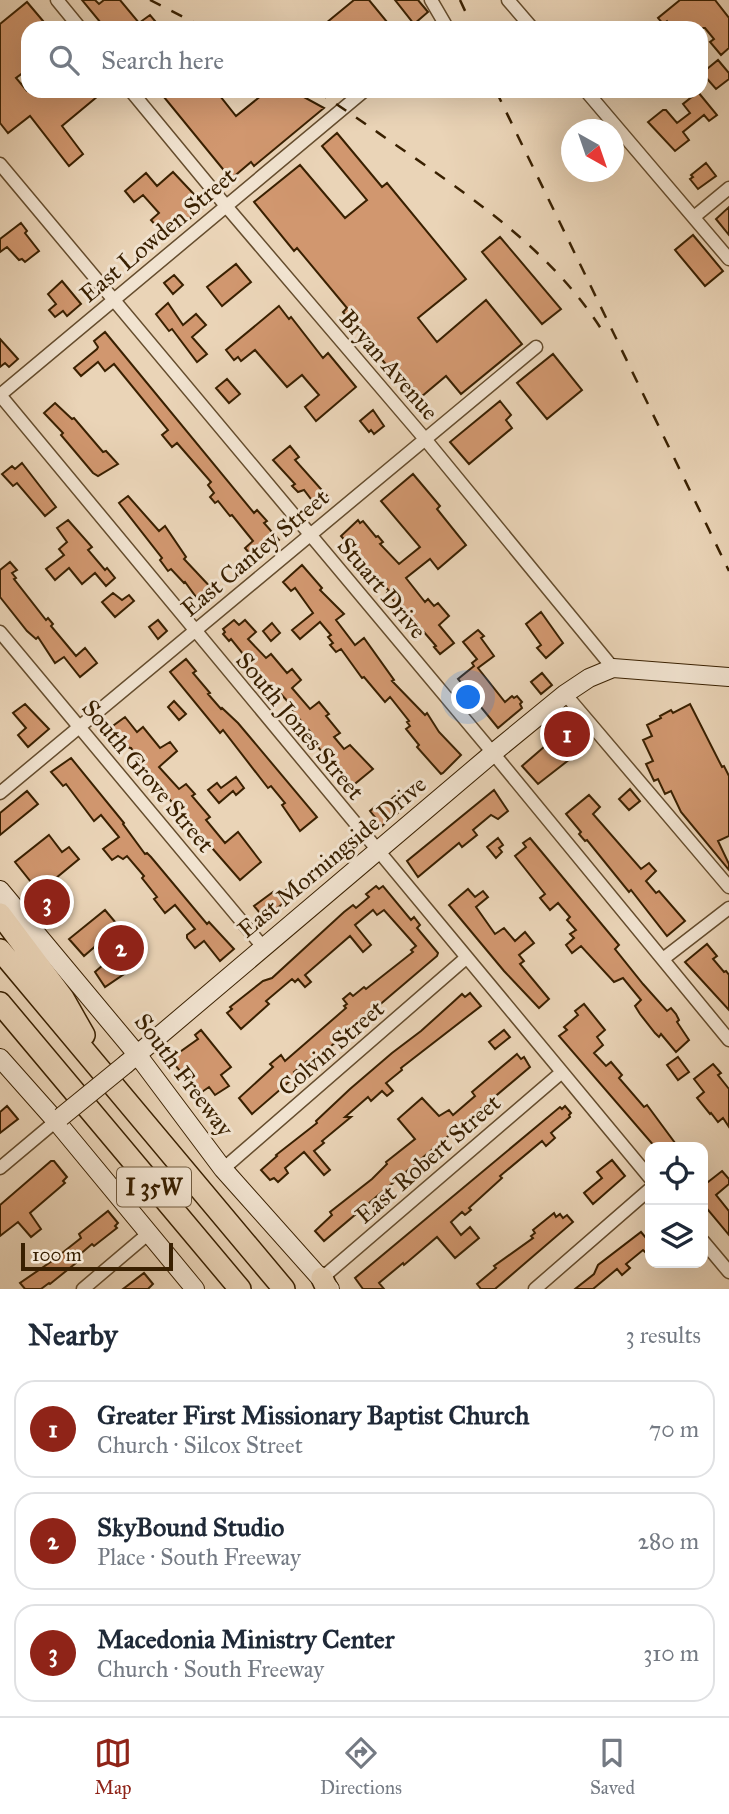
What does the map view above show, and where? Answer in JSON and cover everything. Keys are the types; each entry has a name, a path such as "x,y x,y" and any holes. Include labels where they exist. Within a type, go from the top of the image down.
{"highway":[{"path":"0,914 63,998 102,1066 127,1101"},
{"name":"I 35W","path":"0,950 284,1289"},
{"name":"I 35W","path":"0,1003 240,1289"},
{"path":"0,1015 68,1084"}],"street":[{"path":"57,0 74,21"},
{"path":"430,0 440,21"},
{"path":"508,0 526,21"},
{"name":"Bryan Avenue","path":"137,98 425,439 613,668"},
{"name":"East Lowden Street","path":"0,395 355,98"},
{"path":"592,98 729,259"},
{"name":"Stuart Drive","path":"0,164 729,1040"},
{"path":"694,217 729,188"},
{"name":"East Cantey Street","path":"0,793 536,347"},
{"name":"South Jones Street","path":"0,395 645,1172"},
{"name":"South Grove Street","path":"0,632 263,947"},
{"name":"East Morningside Drive","path":"0,1168 565,694 589,678 613,668 729,677"},
{"path":"565,694 729,887"},
{"name":"South Freeway","path":"0,890 131,1059 223,1169 327,1285"},
{"path":"663,959 729,908"},
{"name":"Colvin Street","path":"223,1169 467,958"},
{"path":"0,1058 58,1119 195,1289"},
{"name":"East Robert Street","path":"327,1285 562,1072"},
{"path":"535,1289 645,1193"},
{"path":"83,1289 149,1233"},
{"path":"708,1247 729,1272"}],"building":[{"path":"82,0 95,0 99,4 104,0 120,0 137,21 99,21"},
{"path":"354,0 369,0 386,21 328,21"},
{"path":"395,0 418,0 428,12 418,21 412,21"},
{"path":"680,0 715,0 729,18 729,48 721,55 710,42 714,39 708,32 708,21 660,21 658,18"},
{"path":"27,2 43,21 21,21 21,74 16,78 21,84 21,98 96,98 62,126 83,154 69,166 30,116 8,133 0,123 0,24"},
{"path":"150,15 155,21 142,21"},
{"path":"718,60 729,73 729,79 716,89 708,80 708,68"},
{"path":"165,98 222,98 236,116 258,98 306,98 324,108 254,166 251,162 231,179"},
{"path":"690,98 703,98 717,115 709,121 704,115 683,132 689,140 675,151 648,122 666,110 677,123 690,113 683,104"},
{"path":"337,133 382,187 387,183 466,279 418,318 437,342 486,300 522,344 461,394 446,376 421,397 406,379 401,383 343,312 347,308 297,248 294,251 254,202 300,165 345,218 367,200 322,146"},
{"path":"706,163 716,176 698,189 690,179 693,177 691,175"},
{"path":"173,172 205,206 179,228 177,225 163,234 151,220 159,213 143,195 134,202 125,191 146,173 157,186"},
{"path":"729,207 729,235 716,219"},
{"path":"21,223 39,251 25,262 19,260 7,247 0,252 0,239"},
{"path":"693,235 723,271 705,286 675,250"},
{"path":"500,237 561,309 542,324 482,252"},
{"path":"236,264 251,282 222,306 207,287"},
{"path":"174,275 183,285 173,294 164,283"},
{"path":"62,281 81,304 67,316 63,311 55,317 49,310 56,304 48,294"},
{"path":"168,303 183,325 196,314 206,325 192,337 207,354 197,362 172,329 169,331 156,314"},
{"path":"279,306 323,358 328,353 356,387 316,421 305,407 319,395 302,375 287,387 255,350 241,361 238,357 234,360 226,350"},
{"path":"105,332 254,513 257,510 267,521 264,523 279,540 255,560 245,548 253,541 232,515 210,497 214,493 208,485 211,482 177,443 172,447 162,435 168,430 114,364 105,371 98,362 81,376 74,368 97,349 94,341"},
{"path":"0,339 18,359 9,367 5,363 0,367"},
{"path":"553,354 582,390 547,419 517,383"},
{"path":"227,379 240,394 229,403 216,388"},
{"path":"500,401 511,415 506,420 512,428 469,464 450,442"},
{"path":"55,403 74,418 103,452 106,451 118,464 98,476 93,473 44,413"},
{"path":"373,410 384,426 374,434 360,421"},
{"path":"290,446 299,457 295,460 328,497 317,507 304,490 298,492 292,486 295,484 273,460"},
{"path":"22,463 56,507 45,516 17,483 13,486 2,474 12,466 15,469"},
{"path":"413,474 440,506 437,509 466,545 438,569 430,559 406,578 425,602 428,599 434,606 438,603 449,616 439,625 454,643 440,654 341,536 358,520 360,523 363,521 399,564 420,547 381,501"},
{"path":"128,496 159,531 165,526 186,557 184,559 216,593 202,605 185,582 171,569 168,571 160,560 162,558 119,503"},
{"path":"68,520 92,547 88,550 115,578 106,586 95,573 82,584 69,568 55,580 46,569 64,555 59,549 67,542 57,528"},
{"path":"10,562 17,570 12,573 16,578 14,579 46,620 48,618 53,624 51,626 76,656 85,648 97,663 80,677 64,657 55,663 38,637 36,639 27,631 0,597 0,570"},
{"path":"302,565 322,588 320,590 344,614 336,620 355,645 364,638 394,680 392,681 425,715 427,713 439,732 461,755 443,773 441,774 417,747 419,745 406,729 410,726 407,722 409,721 390,697 385,702 364,677 362,678 341,649 336,652 330,645 333,643 328,637 331,635 320,622 300,639 292,630 313,613 295,588 291,591 283,582"},
{"path":"113,593 122,600 129,595 134,601 115,617 102,602"},
{"path":"541,612 563,643 546,658 537,648 541,645 526,624"},
{"path":"158,620 167,631 158,639 149,627"},
{"path":"234,620 239,625 245,620 256,632 248,639 266,658 271,654 287,673 292,669 301,680 292,688 310,709 319,702 340,733 334,737 344,749 350,745 373,769 351,787 313,741 314,736 289,707 291,705 279,692 277,694 231,639 229,641 223,634 223,629"},
{"path":"272,623 280,633 271,641 263,631"},
{"path":"478,630 494,656 478,668 505,702 512,696 517,696 522,702 522,708 498,728 458,679 474,666 472,663 477,659 463,642"},
{"path":"186,659 196,671 193,673 210,693 208,694 238,723 317,817 300,831 282,805 285,803 271,786 268,788 223,730 220,733 170,672"},
{"path":"542,673 552,685 541,694 531,682"},
{"path":"174,701 186,714 179,720 168,707"},
{"path":"25,704 49,729 28,747 18,735 26,728 13,713"},
{"path":"690,704 729,776 729,836 718,841 729,864 729,870 681,812 671,791 665,794 658,779 654,781 646,764 653,761 643,740 652,736 647,725 671,710 673,713"},
{"path":"125,717 137,732 143,727 160,748 170,742 177,751 159,767 179,789 186,784 195,794 192,796 210,817 206,820 225,843 238,832 261,862 240,880 156,784 131,748 126,747 110,728"},
{"path":"567,727 579,743 565,754 570,759 538,784 522,766"},
{"path":"71,758 124,823 145,854 151,857 207,924 209,922 234,949 220,961 204,941 195,948 187,935 195,929 175,905 165,913 154,899 157,897 142,878 144,876 127,856 123,859 118,856 112,860 103,849 119,837 101,815 94,821 66,784 63,786 51,772"},
{"path":"236,777 244,788 236,795 233,791 219,803 208,790 217,783 221,788"},
{"path":"630,789 640,801 629,810 619,799"},
{"path":"494,790 508,811 498,819 491,815 473,830 477,835 462,847 459,843 418,877 407,861"},
{"path":"27,791 38,804 0,835 0,813"},
{"path":"589,795 600,807 593,814 641,869 649,863 656,871 646,881 656,893 659,891 685,921 667,936 631,890 629,892 587,840 579,834 581,832 566,814"},
{"path":"395,796 405,807 382,826 370,811 376,806 379,809"},
{"path":"49,835 62,852 69,847 79,859 39,892 15,862"},
{"path":"498,838 503,845 499,848 502,852 496,858 487,847"},
{"path":"530,838 619,945 615,949 643,984 667,1011 671,1008 676,1014 679,1020 677,1022 689,1040 676,1052 661,1034 659,1037 655,1033 640,1014 635,1006 641,1000 623,978 614,982 581,946 572,953 566,945 574,938 570,934 576,930 567,920 570,917 558,903 550,910 540,898 545,894 515,856 526,847 523,843"},
{"path":"376,886 379,889 383,886 411,920 414,917 420,925 417,928 438,953 437,956 310,1064 307,1061 294,1072 297,1075 252,1114 239,1098 273,1067 270,1064 281,1055 285,1061 346,1008 344,1006 347,1004 343,999 350,993 353,996 364,987 366,989 413,952 411,950 416,946 384,910 377,915 373,910 355,925 371,945 363,952 350,936 305,975 311,982 305,987 298,979 295,982 292,979 266,1001 269,1004 241,1029 227,1013 232,1009 230,1007 263,981 272,978 344,912 353,905 356,908 369,897 366,894"},
{"path":"287,889 293,896 264,918 254,906 273,892 274,894 280,890 283,893"},
{"path":"468,889 475,897 483,891 488,897 476,907 495,934 504,928 515,941 525,932 534,943 519,955 524,961 520,964 549,999 539,1008 449,905"},
{"path":"105,910 143,955 129,966 127,972 105,987 95,972 111,958 98,944 84,956 69,939"},
{"path":"707,944 717,956 713,959 729,975 729,1010 685,962"},
{"path":"470,993 481,1006 401,1068 402,1070 386,1083 393,1091 387,1096 382,1091 371,1101 368,1097 345,1117 351,1117 314,1151 330,1170 324,1175 304,1152 285,1168 288,1173 278,1182 274,1178 270,1180 261,1170 317,1123 316,1121 350,1089 392,1053 462,994 465,997"},
{"path":"584,1004 605,1030 597,1037 603,1045 594,1053 606,1066 611,1062 622,1075 619,1078 644,1107 647,1105 674,1142 651,1142 559,1036 567,1030 564,1027 578,1015 575,1011"},
{"path":"201,1030 231,1067 221,1075 229,1086 215,1095 209,1087 199,1094 170,1059 198,1039 195,1035"},
{"path":"504,1030 510,1037 495,1049 489,1042"},
{"path":"517,1054 521,1059 524,1057 530,1067 324,1241 315,1231 332,1215 330,1212 372,1179 386,1162 415,1139 398,1119 422,1098 439,1116 449,1110 453,1115 475,1096 472,1092"},
{"path":"678,1057 689,1072 678,1080 667,1065"},
{"path":"713,1064 729,1089 729,1127 723,1118 718,1122 697,1098 704,1092 694,1079"},
{"path":"7,1106 18,1119 0,1133 0,1112"},
{"path":"565,1106 571,1113 570,1117 551,1133 555,1138 546,1146 542,1141 500,1176 502,1178 469,1208 471,1210 465,1215 462,1212 451,1222 461,1235 470,1227 479,1238 455,1258 437,1237 379,1283 384,1289 363,1289 355,1278 560,1107 562,1109"},
{"path":"612,1160 625,1176 593,1204 584,1193 602,1178 597,1172"},
{"path":"54,1161 67,1177 63,1181 65,1183 30,1213 41,1229 31,1237 18,1222 0,1236 0,1205"},
{"path":"722,1171 729,1179 729,1184 716,1195 729,1211 729,1235 708,1210 708,1182"},
{"path":"108,1211 118,1223 115,1226 117,1228 94,1246 92,1244 78,1256 81,1259 50,1284 41,1289 25,1289 20,1283 81,1238 79,1234"},
{"path":"554,1213 556,1217 560,1214 563,1218 567,1215 573,1222 495,1289 481,1289 477,1284 496,1268 494,1266 533,1238 533,1230"},
{"path":"641,1232 645,1237 645,1252 643,1250 626,1264 630,1268 622,1275 617,1269 593,1289 575,1289 594,1274 598,1265"},
{"path":"144,1273 153,1284 148,1289 123,1289"}],"railway":[{"path":"150,0 191,21"},
{"path":"460,0 470,21"},
{"path":"327,98 437,173 517,234 565,281 605,335"},
{"path":"499,98 729,571"}],"place":[{"name":"Greater First Missionary Baptist Church","path":"567,734"},
{"name":"Macedonia Ministry Center","path":"47,902"},
{"name":"SkyBound Studio","path":"121,948"}]}
